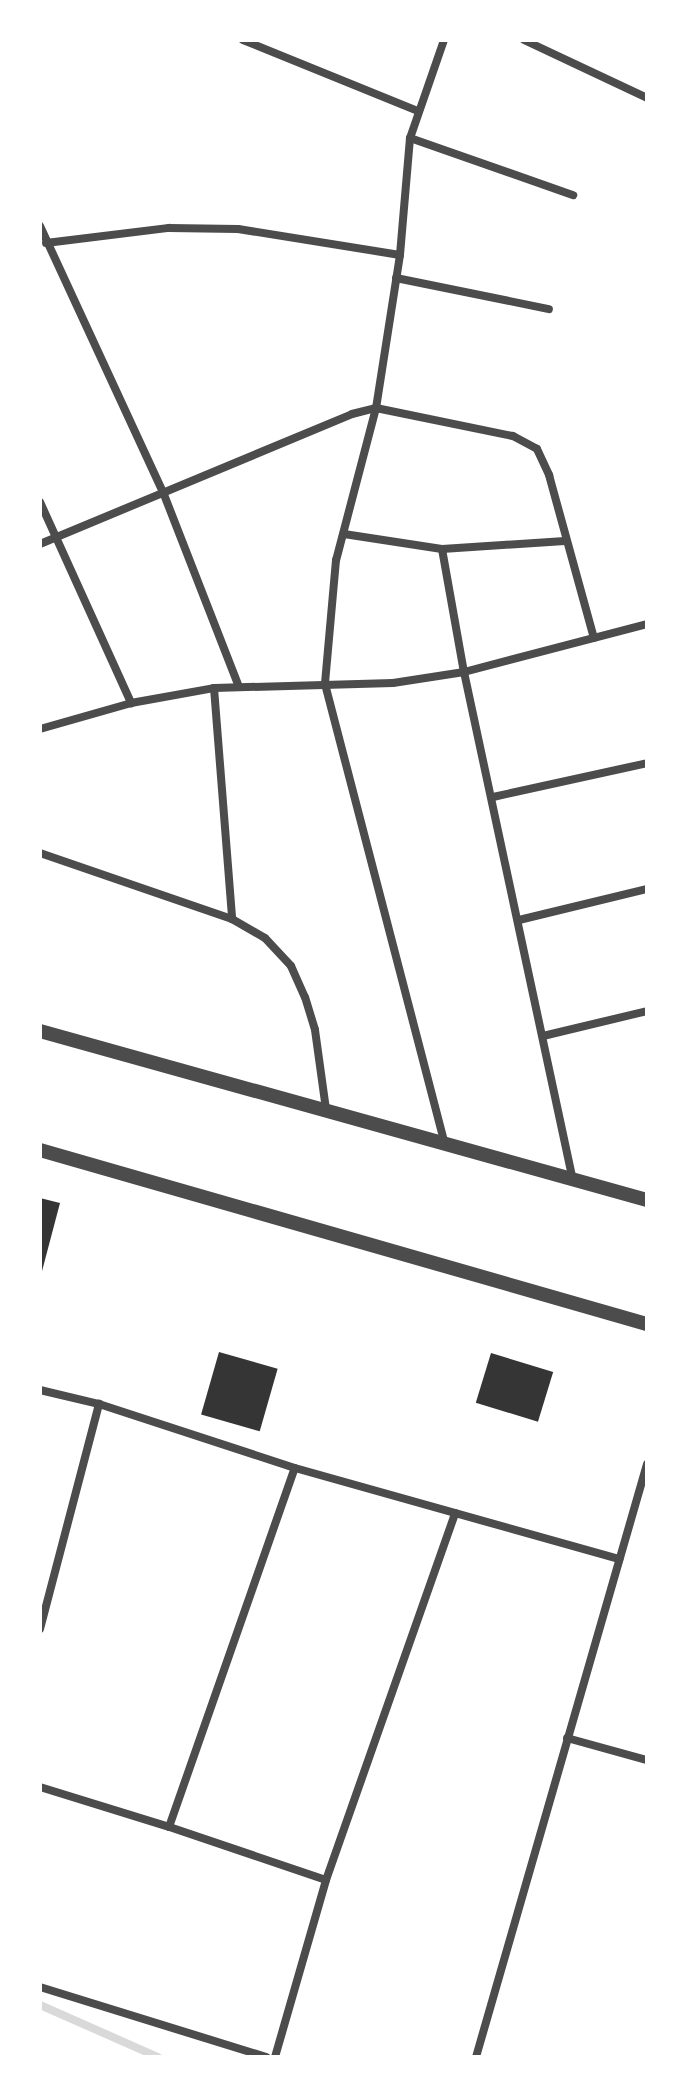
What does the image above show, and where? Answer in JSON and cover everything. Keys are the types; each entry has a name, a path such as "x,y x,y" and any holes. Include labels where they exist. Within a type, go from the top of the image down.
{"street":[{"path":"243,40 418,111"},
{"path":"444,40 410,138 400,255 376,408 334,573 325,684 445,1144"},
{"path":"524,40 647,98"},
{"path":"410,138 573,195"},
{"path":"40,226 163,492 239,687"},
{"path":"46,243 169,228 238,229 400,255"},
{"path":"396,278 549,309"},
{"path":"40,544 352,414 376,408 513,436 537,449 549,475 594,638"},
{"path":"40,502 131,703"},
{"path":"344,534 442,549 565,541"},
{"path":"442,549 464,672 573,1181"},
{"path":"40,729 131,703 214,688 393,683 464,672 647,624"},
{"path":"214,688 232,919"},
{"path":"493,797 647,763"},
{"path":"40,853 232,919 265,938 291,966 315,1030 326,1109"},
{"path":"519,920 647,889"},
{"path":"543,1036 647,1011"},
{"path":"40,1031 647,1200"},
{"path":"40,1150 647,1324"},
{"path":"40,1390 99,1404 295,1468 619,1559"},
{"path":"40,1629 99,1404"},
{"path":"476,2057 647,1464"},
{"path":"169,1827 295,1468"},
{"path":"275,2057 326,1880 455,1513"},
{"path":"567,1738 647,1760"},
{"path":"40,1787 326,1880"},
{"path":"40,1987 266,2057"}],"building":[{"path":"40,1198 60,1203 41,1275 40,1275"},
{"path":"219,1352 278,1369 260,1431 201,1414"},
{"path":"491,1353 553,1372 538,1422 476,1403"}],"waterway":[{"path":"40,2005 158,2057"}]}
